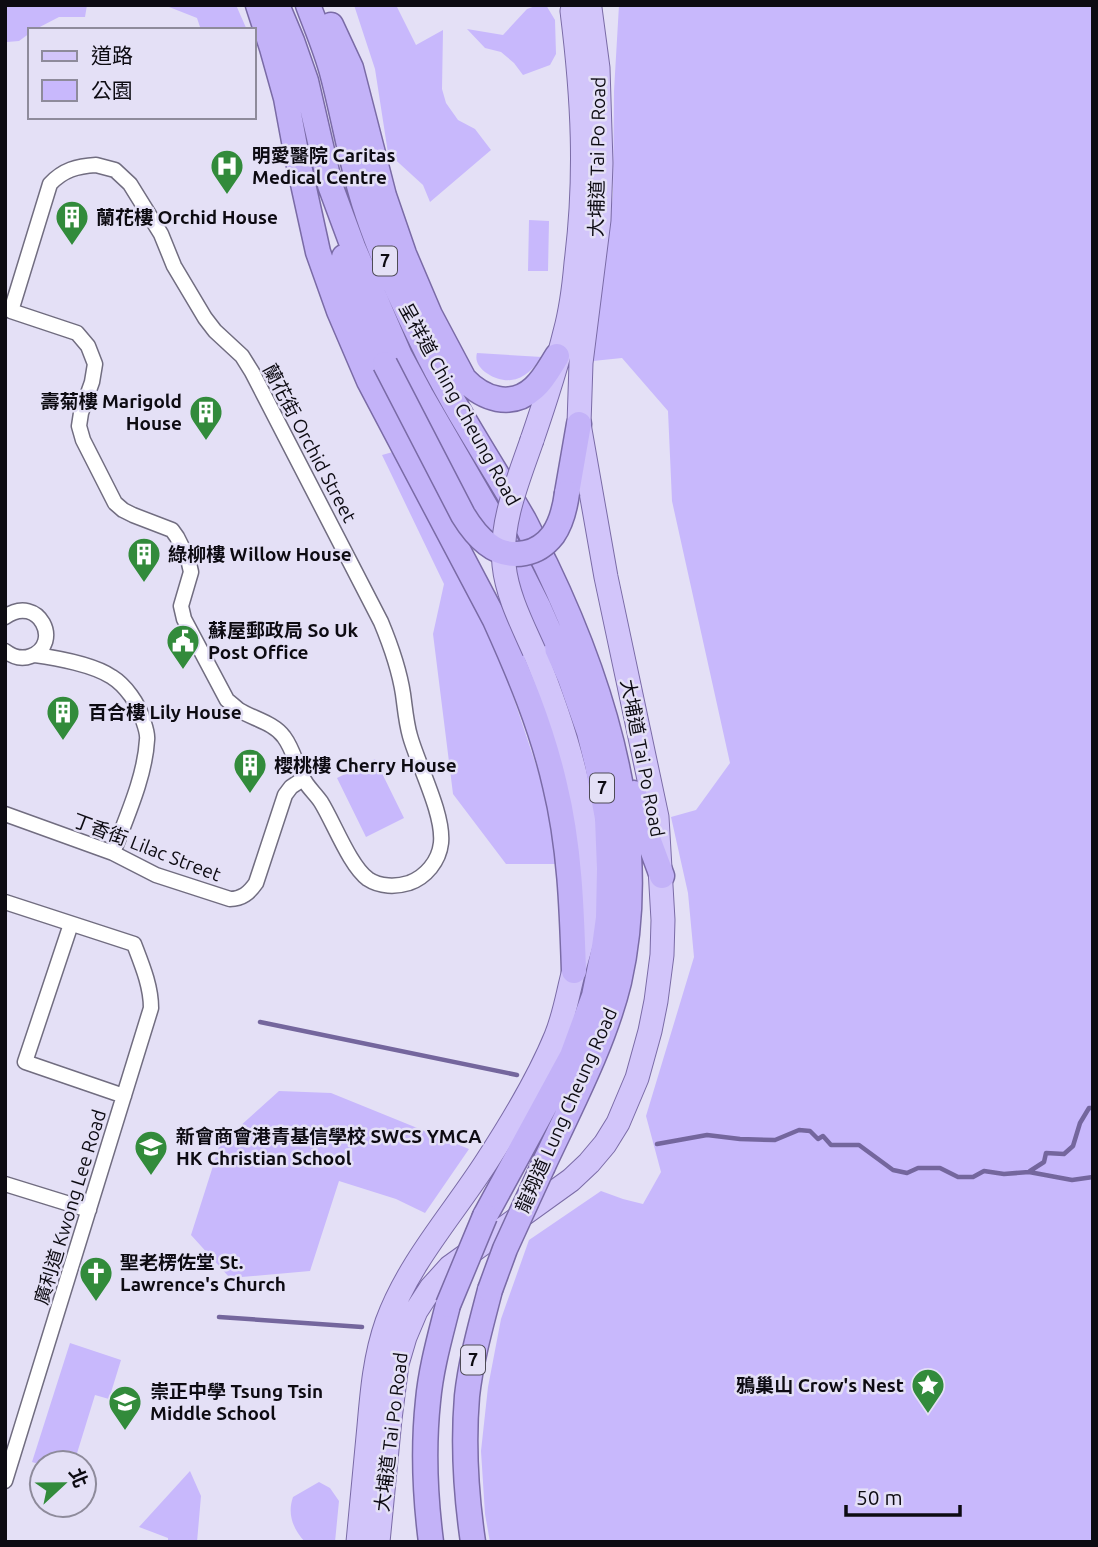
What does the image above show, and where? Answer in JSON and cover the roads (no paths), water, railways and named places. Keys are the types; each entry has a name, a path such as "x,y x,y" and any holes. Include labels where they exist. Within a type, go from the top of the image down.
{"highway":[{"path":"258,5 278,69 316,242 344,324 369,381 495,620 529,702 555,785 564,831 571,895 574,971"},
{"name":"呈祥道 Ching Cheung Road","path":"276,5 284,19 306,81 330,185 353,247 400,356 502,534"},
{"name":"呈祥道 Ching Cheung Road","path":"308,5 333,75 363,201 375,236 429,356 524,522"},
{"path":"322,5 351,68 384,196 404,254 430,315 464,379 472,388 489,397 517,397 536,386 557,356"},
{"path":"330,185 354,295 371,336 463,515 474,531 492,548 499,552 515,554 529,552 549,540 562,517 579,424"},
{"name":"龍翔道 Lung Cheung Road","path":"473,1542 466,1476 467,1395 479,1329 505,1250 601,1038 614,1000 624,956 629,901 628,841 608,727 591,672 562,599 524,522"},
{"name":"龍翔道 Lung Cheung Road","path":"432,1542 425,1479 427,1411 438,1344 452,1294 485,1216 579,1041 594,996 607,933 607,818 589,732 570,678 540,608 502,534"},
{"path":"608,727 631,784 662,876"}],"main road":[{"name":"大埔道 Tai Po Road","path":"358,1542 373,1382 378,1351 387,1323 412,1272 472,1184 528,1092 556,1035 566,1007 587,922 588,876 584,821 578,789 560,722 508,585 503,548 508,512 550,387 572,298 582,205 583,133 572,11 574,5"},
{"name":"大埔道 Tai Po Road","path":"378,1542 397,1364 416,1311 431,1288 450,1267 551,1195 589,1163 605,1144 618,1123 637,1078 650,1031 658,986 663,932 657,817 606,577 579,424 582,351 596,250 601,182 598,68 588,5"}],"street":[{"name":"蘭花街 Orchid Street","path":"85,166 105,166 122,175 131,184 161,234 174,266 205,318 242,356 252,372 314,489 391,646 398,668 408,732 431,794 440,831 441,843 437,857 418,880 387,886 375,883 359,870 320,801 303,779 284,736 273,727 237,709 227,699 184,619 181,606 191,572 177,537 172,530 133,515 115,503 83,440 79,426 95,364 88,346 77,333 8,310 50,184 65,171 85,166"},
{"path":"5,617 19,610 39,617 46,637 35,655"},
{"path":"5,651 20,658 35,655 57,658 113,677 128,692 141,712 148,738 144,760 113,853"},
{"name":"丁香街 Lilac Street","path":"5,814 113,853 156,875 237,899 251,890 256,883 285,795 291,786 303,779"},
{"path":"5,902 71,924 24,1062 124,1096"},
{"name":"廣利道 Kwong Lee Road","path":"5,1481 151,1008 148,983 134,944 71,924"},
{"path":"5,1184 89,1210"}],"waterway":[{"path":"260,1022 517,1075"},
{"path":"1030,1171 1044,1162 1046,1153 1064,1154 1073,1146 1080,1123 1089,1108 1093,1108"},
{"path":"657,1144 707,1135 775,1140 799,1130 810,1131 818,1139 823,1136 831,1145 859,1145 893,1170 907,1173 918,1168 940,1168 958,1177 973,1177 984,1171 1004,1174 1029,1172 1072,1180 1093,1177"},
{"path":"219,1317 362,1327"}],"place":[{"name":"明愛醫院 Caritas Medical Centre","path":"227,196"},
{"name":"蘭花樓 Orchid House","path":"72,247"},
{"name":"壽菊樓 Marigold House","path":"206,442"},
{"name":"綠柳樓 Willow House","path":"144,584"},
{"name":"蘇屋郵政局 So Uk Post Office","path":"183,671"},
{"name":"百合樓 Lily House","path":"63,742"},
{"name":"櫻桃樓 Cherry House","path":"250,795"},
{"name":"新會商會港青基信學校 SWCS YMCA HK Christian School","path":"151,1177"},
{"name":"聖老楞佐堂 St. Lawrence's Church","path":"96,1303"},
{"name":"鴉巢山 Crow's Nest","path":"928,1415"},
{"name":"崇正中學 Tsung Tsin Middle School","path":"125,1432"}]}
